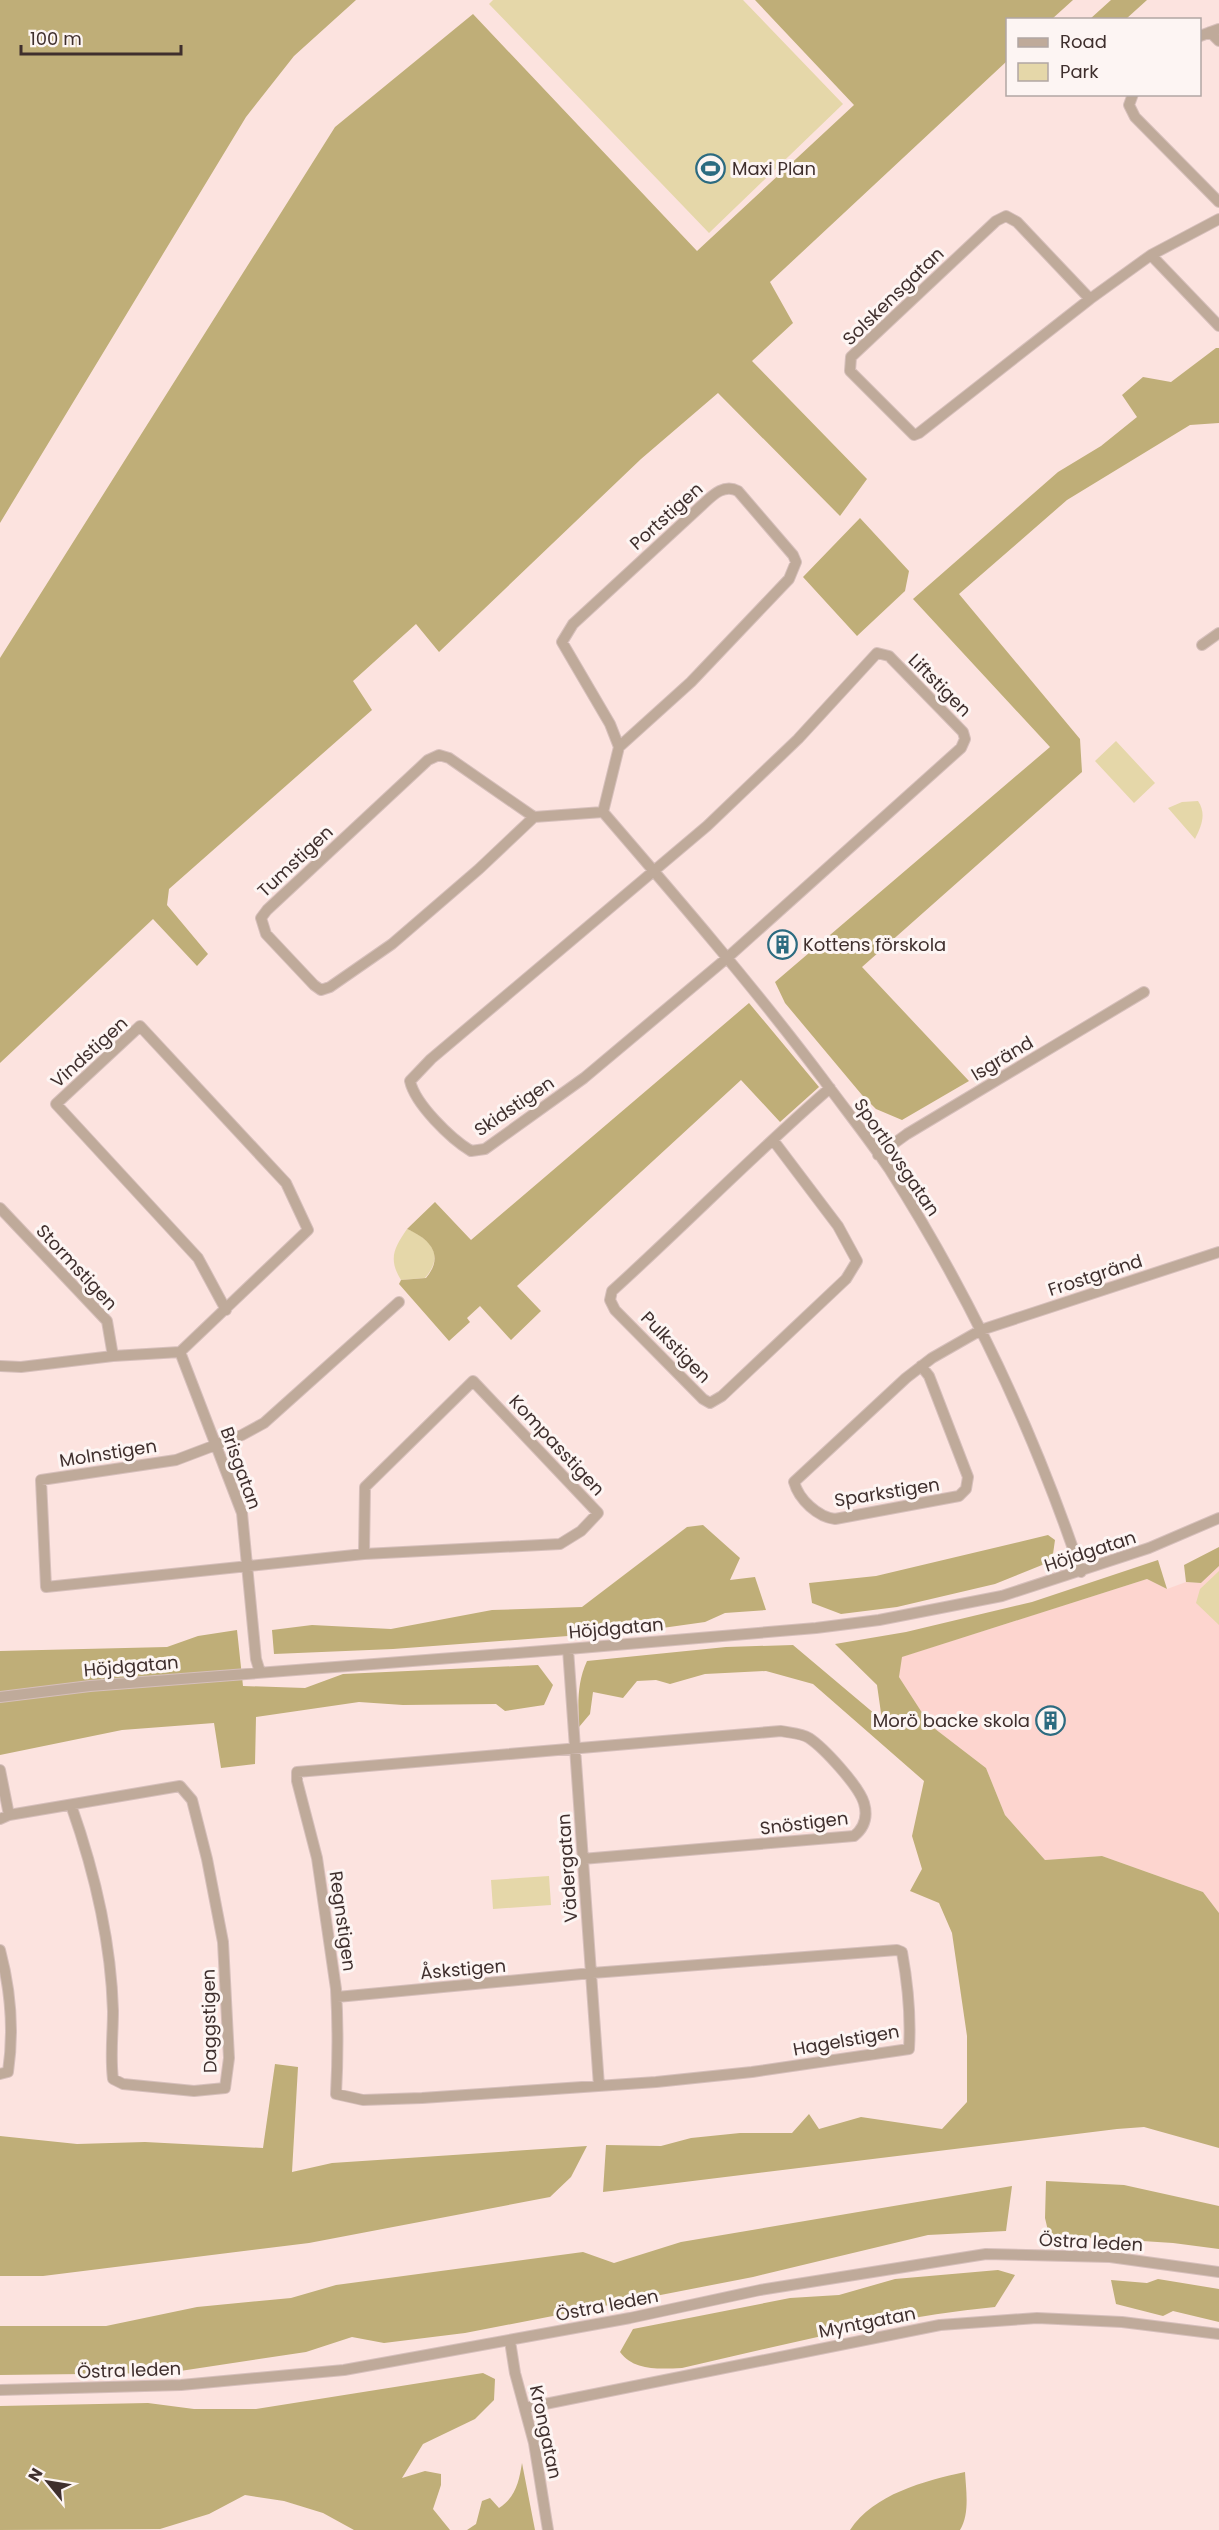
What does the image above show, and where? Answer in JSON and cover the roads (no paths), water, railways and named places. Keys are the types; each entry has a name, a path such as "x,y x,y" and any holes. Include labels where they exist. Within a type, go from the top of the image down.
{"street":[{"path":"1201,36 1215,30 1219,41"},
{"path":"1132,96 1129,105 1135,117 1219,202"},
{"name":"Solskensgatan","path":"1090,299 1017,222 1006,216 996,220 851,357 850,371 914,435 919,434 1090,299 1151,255 1219,219"},
{"path":"1151,255 1219,326"},
{"name":"Portstigen","path":"732,488 738,491 793,555 796,562 795,568 789,579 691,682 619,747 610,724 562,642 573,624 700,506 724,489 732,488"},
{"path":"1202,645 1219,633"},
{"name":"Liftstigen","path":"653,871 707,826 798,739 877,653 889,656 963,732 965,740 961,748 727,958"},
{"path":"534,817 603,812 619,747"},
{"name":"Tumstigen","path":"439,755 449,758 534,817 479,869 392,944 330,987 321,990 314,985 262,927 261,918 267,910 428,760 439,755"},
{"name":"Sportlovsgatan","path":"603,812 770,1009 878,1155 945,1261 981,1330 1036,1446 1081,1572"},
{"name":"Skidstigen","path":"653,871 419,1071 410,1081 418,1100 467,1149 471,1151 485,1149 584,1078 727,958"},
{"name":"Isgränd","path":"878,1155 908,1134 1144,992"},
{"name":"Vindstigen","path":"180,1352 226,1310 308,1230 286,1183 140,1026 56,1104 198,1258 226,1310"},
{"name":"Pulkstigen","path":"773,1140 838,1226 857,1261 846,1279 722,1396 710,1403 703,1399 615,1310 610,1300 612,1291 773,1140 830,1088"},
{"name":"Stormstigen","path":"0,1208 107,1321 113,1356"},
{"name":"Frostgränd","path":"981,1330 1219,1252"},
{"name":"Molnstigen","path":"247,1568 46,1587 41,1480 176,1460 242,1436 264,1424 399,1302"},
{"name":"Sparkstigen","path":"921,1366 929,1376 968,1477 966,1490 959,1496 835,1519 823,1517 797,1493 794,1482 921,1366 981,1330"},
{"path":"0,1366 21,1367 113,1356 180,1352"},
{"name":"Brisgatan","path":"180,1352 242,1513 256,1659 260,1672"},
{"name":"Kompasstigen","path":"247,1568 364,1554 560,1544 580,1531 598,1513 473,1381 365,1487 364,1554"},
{"name":"Höjdgatan","path":"0,1696 90,1686 816,1628 879,1620 1002,1596 1149,1548 1219,1518"},
{"name":"Vädergatan","path":"568,1649 599,2086"},
{"name":"Snöstigen","path":"576,1748 781,1731 798,1734 809,1738 844,1774 864,1802 865,1819 863,1830 854,1836 835,1839 582,1859"},
{"name":"Regnstigen","path":"576,1748 297,1772 320,1879 337,1997 339,2035 336,2094 363,2100 599,2086"},
{"path":"0,1770 5,1817"},
{"name":"Daggstigen","path":"5,1817 71,1805 180,1786 192,1800 207,1859 223,1942 229,2058 225,2088 194,2091 123,2084 113,2079 113,2011 108,1962 95,1886 84,1840 71,1805"},
{"path":"0,1950 11,2004 13,2038 8,2072 0,2074"},
{"name":"Hagelstigen","path":"592,1973 897,1950 902,1952 911,2019 909,2049 752,2072 599,2086"},
{"name":"Åskstigen","path":"337,1997 592,1973"},
{"name":"Östra leden","path":"0,2390 181,2385 344,2370 630,2318 760,2290 986,2254 1110,2257 1219,2272"},
{"name":"Myntgatan","path":"525,2408 940,2325 1037,2318 1122,2322 1219,2334"},
{"name":"Krongatan","path":"510,2341 534,2443 548,2530"}],"place":[{"name":"Maxi Plan","path":"711,168"},
{"name":"Kottens förskola","path":"782,944"},
{"name":"Morö backe skola","path":"1051,1720"}]}
